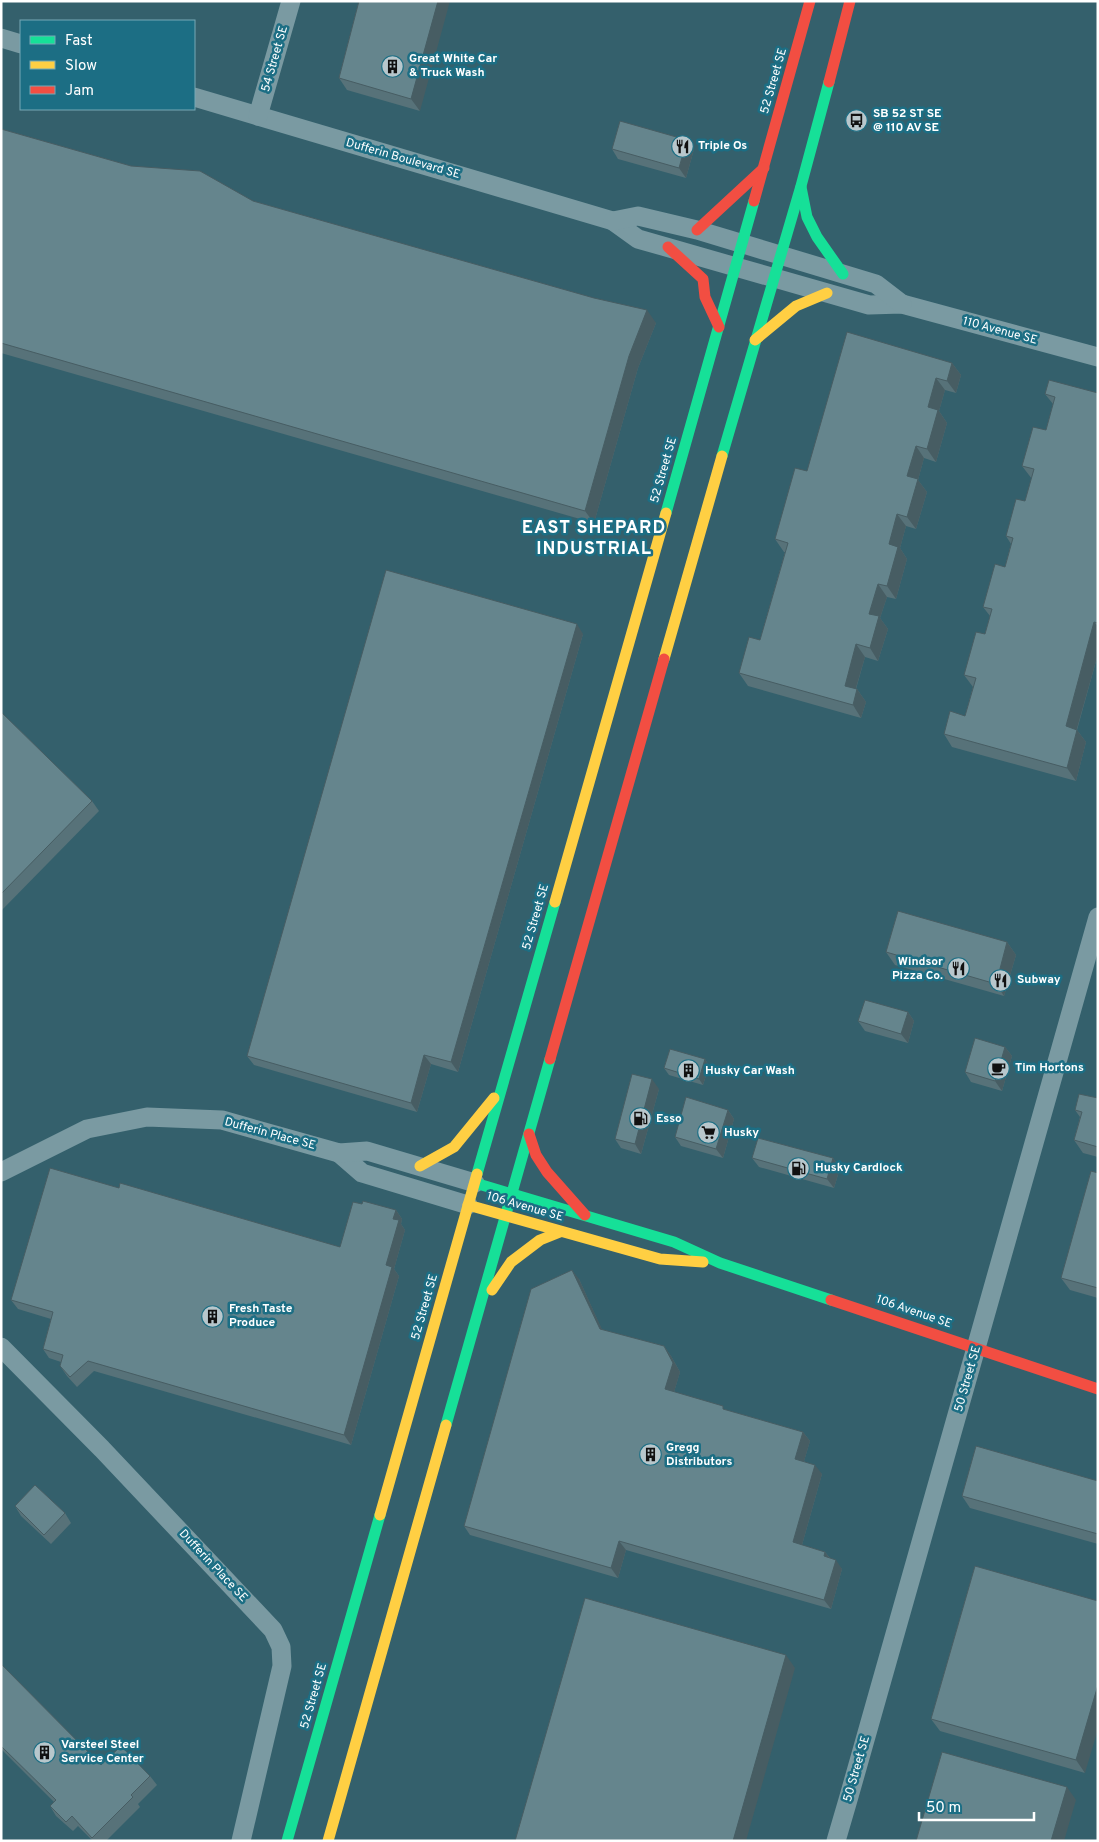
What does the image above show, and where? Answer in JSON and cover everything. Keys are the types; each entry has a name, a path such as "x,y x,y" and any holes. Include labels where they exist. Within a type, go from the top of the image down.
{"main road":[{"name":"52 Street SE","path":"287,1841 743,244 810,1"},
{"path":"328,1841 755,340 801,186 850,1"},
{"path":"697,230 764,168"},
{"path":"801,186 807,216 817,237 843,274"},
{"path":"668,247 703,279 705,296 719,327"},
{"path":"755,340 796,306 826,293"},
{"path":"420,1166 454,1147 501,1090"},
{"path":"529,1134 536,1155 547,1172 585,1215"},
{"name":"106 Avenue SE","path":"475,1183 674,1242 720,1263 1098,1389"},
{"name":"106 Avenue SE","path":"468,1206 660,1259 720,1263"},
{"path":"480,1307 511,1262 540,1240 560,1232"}],"street":[{"name":"54 Street SE","path":"258,116 291,1"},
{"path":"1,38 20,44"},
{"name":"Dufferin Boulevard SE","path":"195,97 613,221 638,239 774,277"},
{"name":"Dufferin Boulevard SE","path":"613,221 638,216 697,230 780,255"},
{"name":"110 Avenue SE","path":"780,255 876,284 902,304"},
{"name":"110 Avenue SE","path":"774,277 869,306 902,304 1098,357"},
{"name":"50 Street SE","path":"836,1841 977,1348 1026,1164 1098,917"},
{"name":"Dufferin Place SE","path":"1,1172 87,1129 146,1117 222,1120 339,1153 367,1150 475,1183"},
{"name":"Dufferin Place SE","path":"339,1153 362,1173 468,1206"},
{"name":"Dufferin Place SE","path":"1,1347 109,1457 273,1630 281,1647 282,1666 241,1841"}],"building":[{"name":"Great White Car & Truck Wash","path":"359,1 438,1 411,99 339,78"},
{"path":"620,121 687,140 679,168 612,149"},
{"path":"1,129 131,166 200,171 253,201 594,298 647,310 629,356 585,511 1,343"},
{"path":"847,332 952,363 947,381 936,378 928,407 938,410 927,449 916,446 907,476 918,479 907,517 897,514 889,544 898,547 887,586 878,584 869,614 879,616 870,648 856,644 845,686 857,689 853,705 739,673 749,637 760,640 788,543 775,539 795,468 807,471"},
{"path":"1049,380 1098,393 1098,623 1094,622 1066,726 1077,730 1067,768 944,734 950,711 965,716 976,678 964,675 976,632 985,634 992,609 983,607 995,564 1005,567 1013,538 1006,536 1016,499 1025,501 1034,469 1022,466 1033,427 1046,430 1055,397 1045,394"},
{"path":"386,570 577,624 451,1062 424,1055 411,1103 247,1056"},
{"path":"1,712 92,801 1,894"},
{"path":"898,911 1007,942 996,984 886,952"},
{"path":"865,1000 908,1012 901,1034 858,1021"},
{"path":"975,1038 1005,1047 995,1081 965,1072"},
{"path":"670,1049 705,1059 699,1079 664,1068"},
{"path":"632,1074 652,1079 635,1144 615,1139"},
{"path":"1079,1094 1098,1098 1098,1147 1074,1140 1082,1112 1075,1110"},
{"name":"Husky","path":"686,1097 728,1110 716,1149 675,1137"},
{"path":"758,1138 833,1158 827,1179 752,1158"},
{"name":"Fresh Taste Produce","path":"50,1168 119,1188 120,1183 340,1247 353,1202 362,1204 363,1201 396,1210 393,1219 399,1220 386,1265 392,1267 344,1435 88,1361 70,1377 60,1366 63,1355 43,1349 53,1312 11,1300"},
{"path":"1091,1171 1098,1173 1098,1288 1061,1278"},
{"name":"Gregg Distributors","path":"572,1270 600,1329 664,1346 673,1363 665,1389 723,1406 723,1409 803,1432 795,1459 815,1465 793,1542 825,1552 824,1556 836,1560 824,1600 619,1541 611,1568 464,1526 531,1289"},
{"path":"976,1446 1098,1481 1098,1534 962,1496"},
{"path":"35,1485 65,1513 44,1535 15,1506"},
{"path":"975,1566 1098,1601 1098,1685 1076,1760 931,1719"},
{"path":"585,1598 786,1655 733,1841 515,1841"},
{"name":"Varsteel Steel Service Center","path":"1,1664 101,1765 121,1746 150,1776 131,1795 133,1797 92,1838 72,1816 66,1822 50,1806 56,1800 1,1746"},
{"path":"942,1752 1067,1787 1051,1841 916,1841"}],"traffic: fast":[{"path":"722,456 801,186 829,82"},
{"path":"801,187 807,217 817,237 843,274"},
{"path":"666,513 754,201"},
{"path":"477,1174 555,902"},
{"path":"446,1425 550,1059"},
{"path":"475,1183 674,1242 720,1263 831,1300"},
{"path":"287,1841 380,1515"}],"traffic: slow":[{"path":"755,340 796,306 827,293"},
{"path":"664,659 722,456"},
{"path":"555,902 666,513"},
{"path":"420,1166 454,1147 494,1098"},
{"path":"380,1515 477,1174"},
{"path":"468,1205 660,1259 703,1262"},
{"path":"492,1290 511,1262 540,1240 560,1232"},
{"path":"328,1841 446,1425"}],"traffic: jam":[{"path":"754,201 810,1"},
{"path":"829,82 850,1"},
{"path":"697,230 764,168"},
{"path":"668,247 703,279 705,297 719,327"},
{"path":"550,1059 664,659"},
{"path":"529,1134 536,1155 547,1172 585,1215"},
{"path":"831,1300 1098,1389"}],"place":[{"name":"Great White Car & Truck Wash","path":"393,66"},
{"name":"SB 52 ST SE @ 110 AV SE","path":"857,121"},
{"name":"Triple Os","path":"682,146"},
{"name":"Windsor Pizza Co.","path":"959,969"},
{"name":"Subway","path":"1001,980"},
{"name":"Tim Hortons","path":"999,1068"},
{"name":"Husky Car Wash","path":"689,1071"},
{"name":"Esso","path":"640,1119"},
{"name":"Husky","path":"708,1133"},
{"name":"Husky Cardlock","path":"799,1168"},
{"name":"Fresh Taste Produce","path":"213,1316"},
{"name":"Gregg Distributors","path":"650,1455"},
{"name":"Varsteel Steel Service Center","path":"45,1752"}],"district":[{"name":"EAST SHEPARD INDUSTRIAL","path":"594,538"}]}
